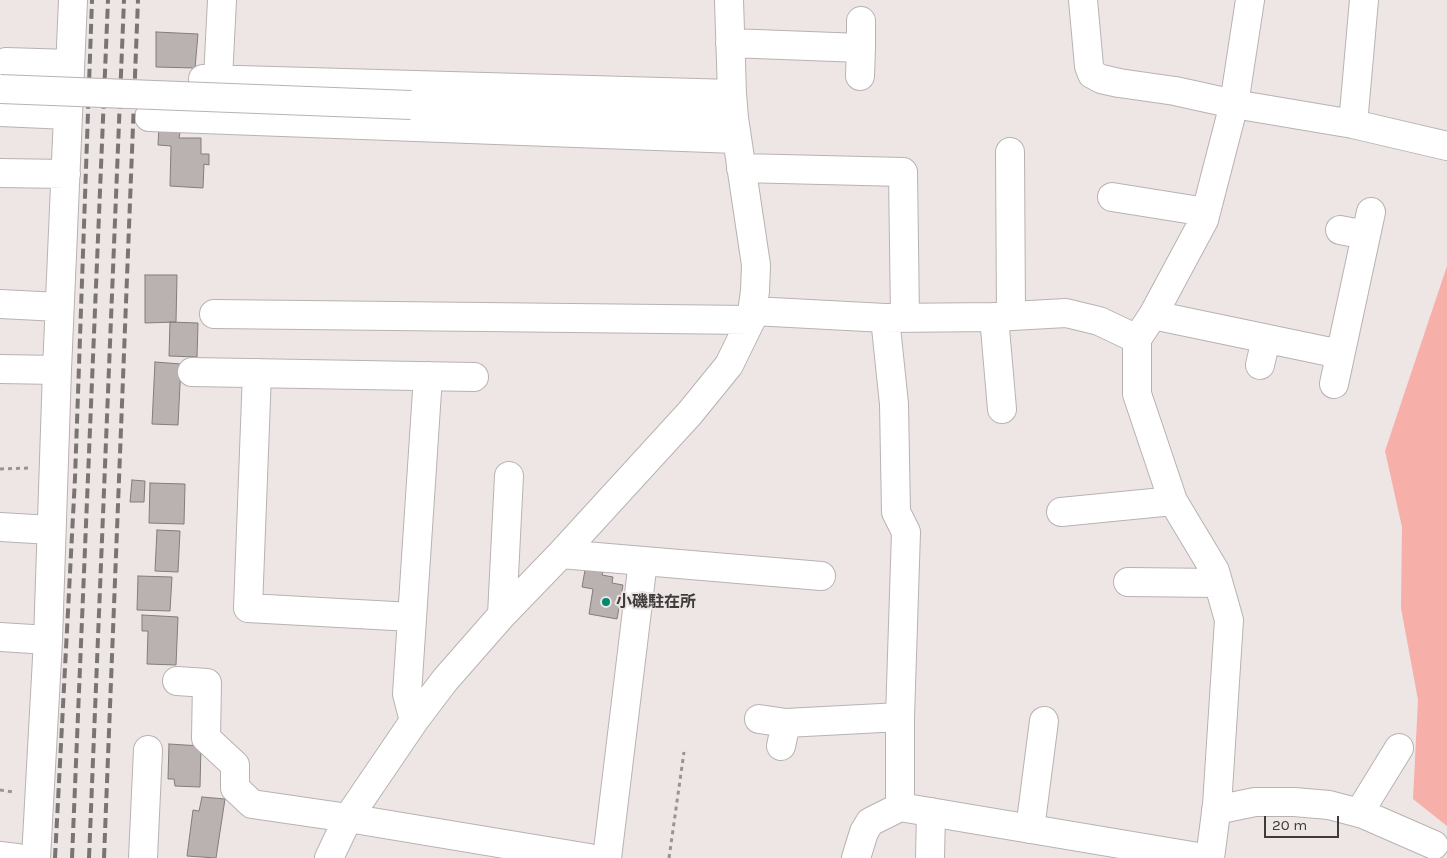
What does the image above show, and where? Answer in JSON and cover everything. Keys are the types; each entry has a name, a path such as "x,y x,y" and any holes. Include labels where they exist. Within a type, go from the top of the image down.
{"street":[{"path":"36,858 48,640 57,370 73,0"},
{"path":"222,0 211,79 248,80 734,117"},
{"path":"329,858 348,818 414,721 445,680 502,615 561,554 690,413 729,365 752,315 756,265 734,117 729,0"},
{"path":"1083,0 1089,66 1092,74 1101,79 1353,124 1447,146"},
{"path":"1210,858 1216,810 1229,620 1214,571 1174,501 1137,394 1137,339 1153,315 1204,220 1234,104 1250,0"},
{"path":"1353,124 1364,0"},
{"path":"730,43 861,34 860,76"},
{"path":"0,66 6,62 70,64"},
{"path":"232,120 248,80"},
{"path":"0,89 734,117"},
{"path":"0,112 68,116"},
{"path":"149,117 232,120 734,117"},
{"path":"1002,409 1003,316 1010,152"},
{"path":"741,168 903,172 895,318 894,404 896,512 906,532 900,717 900,807"},
{"path":"0,173 66,174"},
{"path":"1112,197 1206,212"},
{"path":"1334,384 1359,226"},
{"path":"0,304 60,307"},
{"path":"214,314 752,315 895,318 1066,313 1100,321 1137,339"},
{"path":"1153,315 1340,354"},
{"path":"1260,365 1266,338"},
{"path":"0,369 57,370"},
{"path":"192,372 474,377"},
{"path":"257,373 248,608 412,617"},
{"path":"414,721 407,694 428,376"},
{"path":"502,615 508,476"},
{"path":"1061,512 1174,501"},
{"path":"0,528 51,530"},
{"path":"561,554 821,576"},
{"path":"607,858 642,561"},
{"path":"1128,582 1218,583"},
{"path":"0,637 48,640"},
{"path":"177,680 213,683 206,738 235,765 235,788 252,804 348,818 556,855 590,858"},
{"path":"759,719 784,735 900,717"},
{"path":"1030,829 1044,721"},
{"path":"1359,813 1398,748"},
{"path":"143,858 148,750"},
{"path":"1216,810 1255,802 1329,804 1359,813 1434,844"},
{"path":"856,858 864,832 870,822 900,807 1204,858"},
{"path":"930,858 931,812"},
{"path":"0,856 17,858"}],"path":[{"path":"669,858 684,752"}],"shaded area":[{"path":"1447,266 1447,826 1413,799 1418,700 1401,608 1402,527 1385,451"}],"building":[{"path":"156,32 198,34 195,68 156,67"},
{"path":"159,126 181,127 179,138 201,138 201,154 209,154 209,165 204,164 203,188 170,186 171,146 158,145"},
{"path":"145,275 177,275 176,322 145,323"},
{"path":"170,322 198,323 197,357 169,356"},
{"path":"155,362 181,364 178,425 152,424"},
{"path":"132,480 145,481 144,502 130,502"},
{"path":"150,483 185,484 184,524 149,523"},
{"path":"157,530 180,531 178,572 155,571"},
{"name":"小磯駐在所","path":"585,570 603,572 602,575 613,577 612,583 623,585 617,619 589,614 593,589 582,587"},
{"path":"138,576 172,577 170,611 137,610"},
{"path":"142,615 178,617 176,665 147,664 148,631 142,631"},
{"path":"169,744 201,746 200,787 175,786 174,779 168,779"},
{"path":"202,797 225,799 216,858 187,856 193,810 199,811"}],"railway":[{"path":"55,858 75,478 92,0"},
{"path":"72,858 108,0"},
{"path":"89,858 124,0"},
{"path":"104,858 138,0"}],"place":[{"name":"小磯駐在所","path":"606,602"}]}
